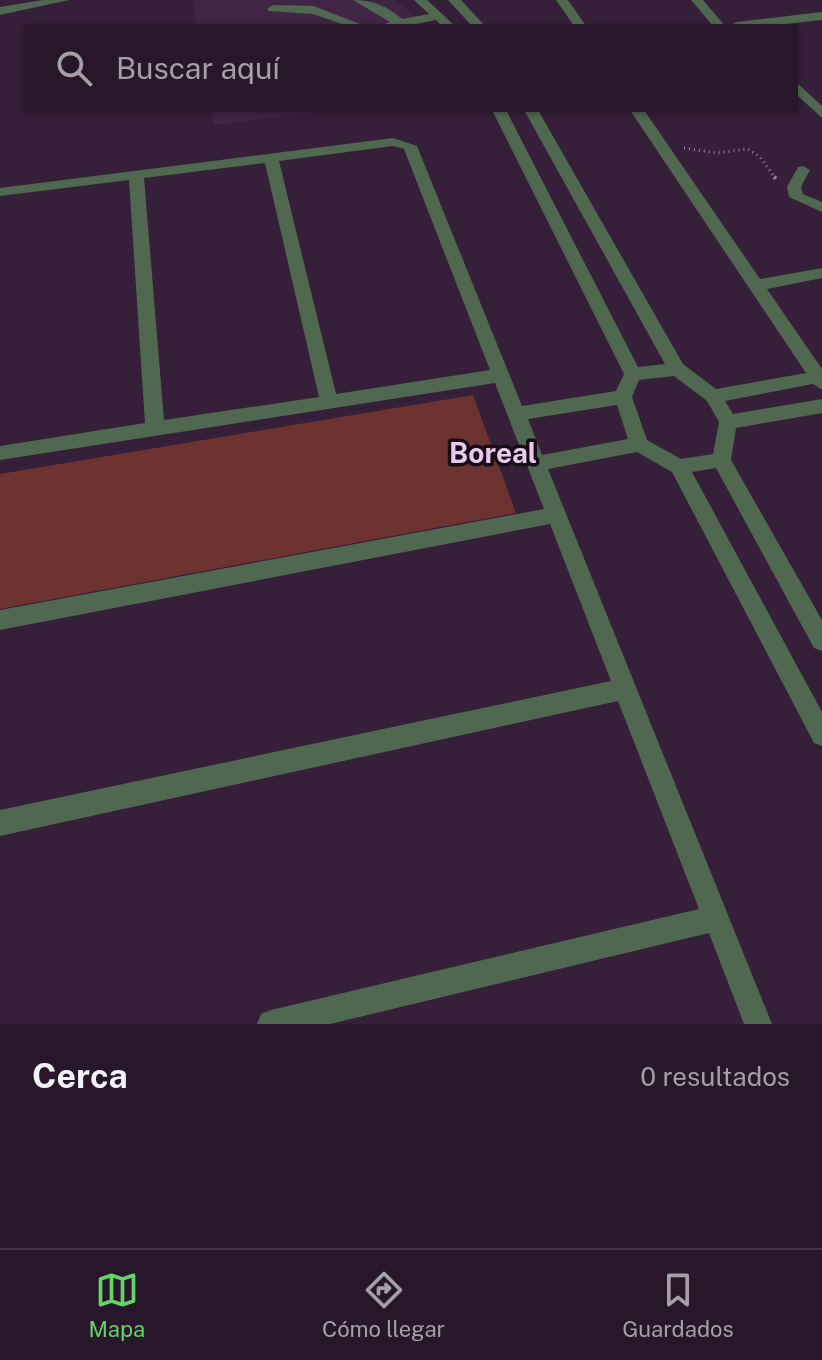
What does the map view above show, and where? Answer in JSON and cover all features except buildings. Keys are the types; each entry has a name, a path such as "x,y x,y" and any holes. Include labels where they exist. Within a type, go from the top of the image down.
{"street":[{"path":"0,11 63,0"},
{"path":"359,0 387,12 393,24"},
{"path":"420,0 447,24"},
{"path":"454,0 477,24"},
{"path":"562,0 579,24"},
{"path":"697,0 717,24"},
{"path":"277,24 272,4 314,10 353,24"},
{"path":"398,24 439,16"},
{"path":"753,24 822,16"},
{"path":"798,88 822,114"},
{"path":"500,112 633,374"},
{"path":"532,112 677,369 713,396 728,422 721,460 822,641"},
{"path":"638,112 820,380 713,396"},
{"path":"0,192 393,142 410,146 758,1024"},
{"path":"271,158 329,402"},
{"path":"803,170 794,187 796,197 822,207"},
{"path":"136,175 155,429"},
{"path":"756,285 822,273"},
{"path":"633,374 677,369"},
{"path":"633,374 623,397 639,444"},
{"path":"0,453 502,375"},
{"path":"517,414 623,397"},
{"path":"728,422 822,406"},
{"path":"535,464 639,444 679,467 822,735"},
{"path":"679,467 721,460"},
{"path":"0,620 555,515"},
{"path":"0,823 624,689"},
{"path":"271,1024 716,918"}],"path":[{"path":"660,143 716,153 737,148 750,149 761,157 771,175 794,187"}],"shaded area":[{"path":"192,0 395,0 425,24 197,24"},
{"path":"211,112 320,112 214,125"},
{"path":"473,395 516,513 0,609 0,474"}],"district":[{"name":"Boreal","path":"493,453"}]}
